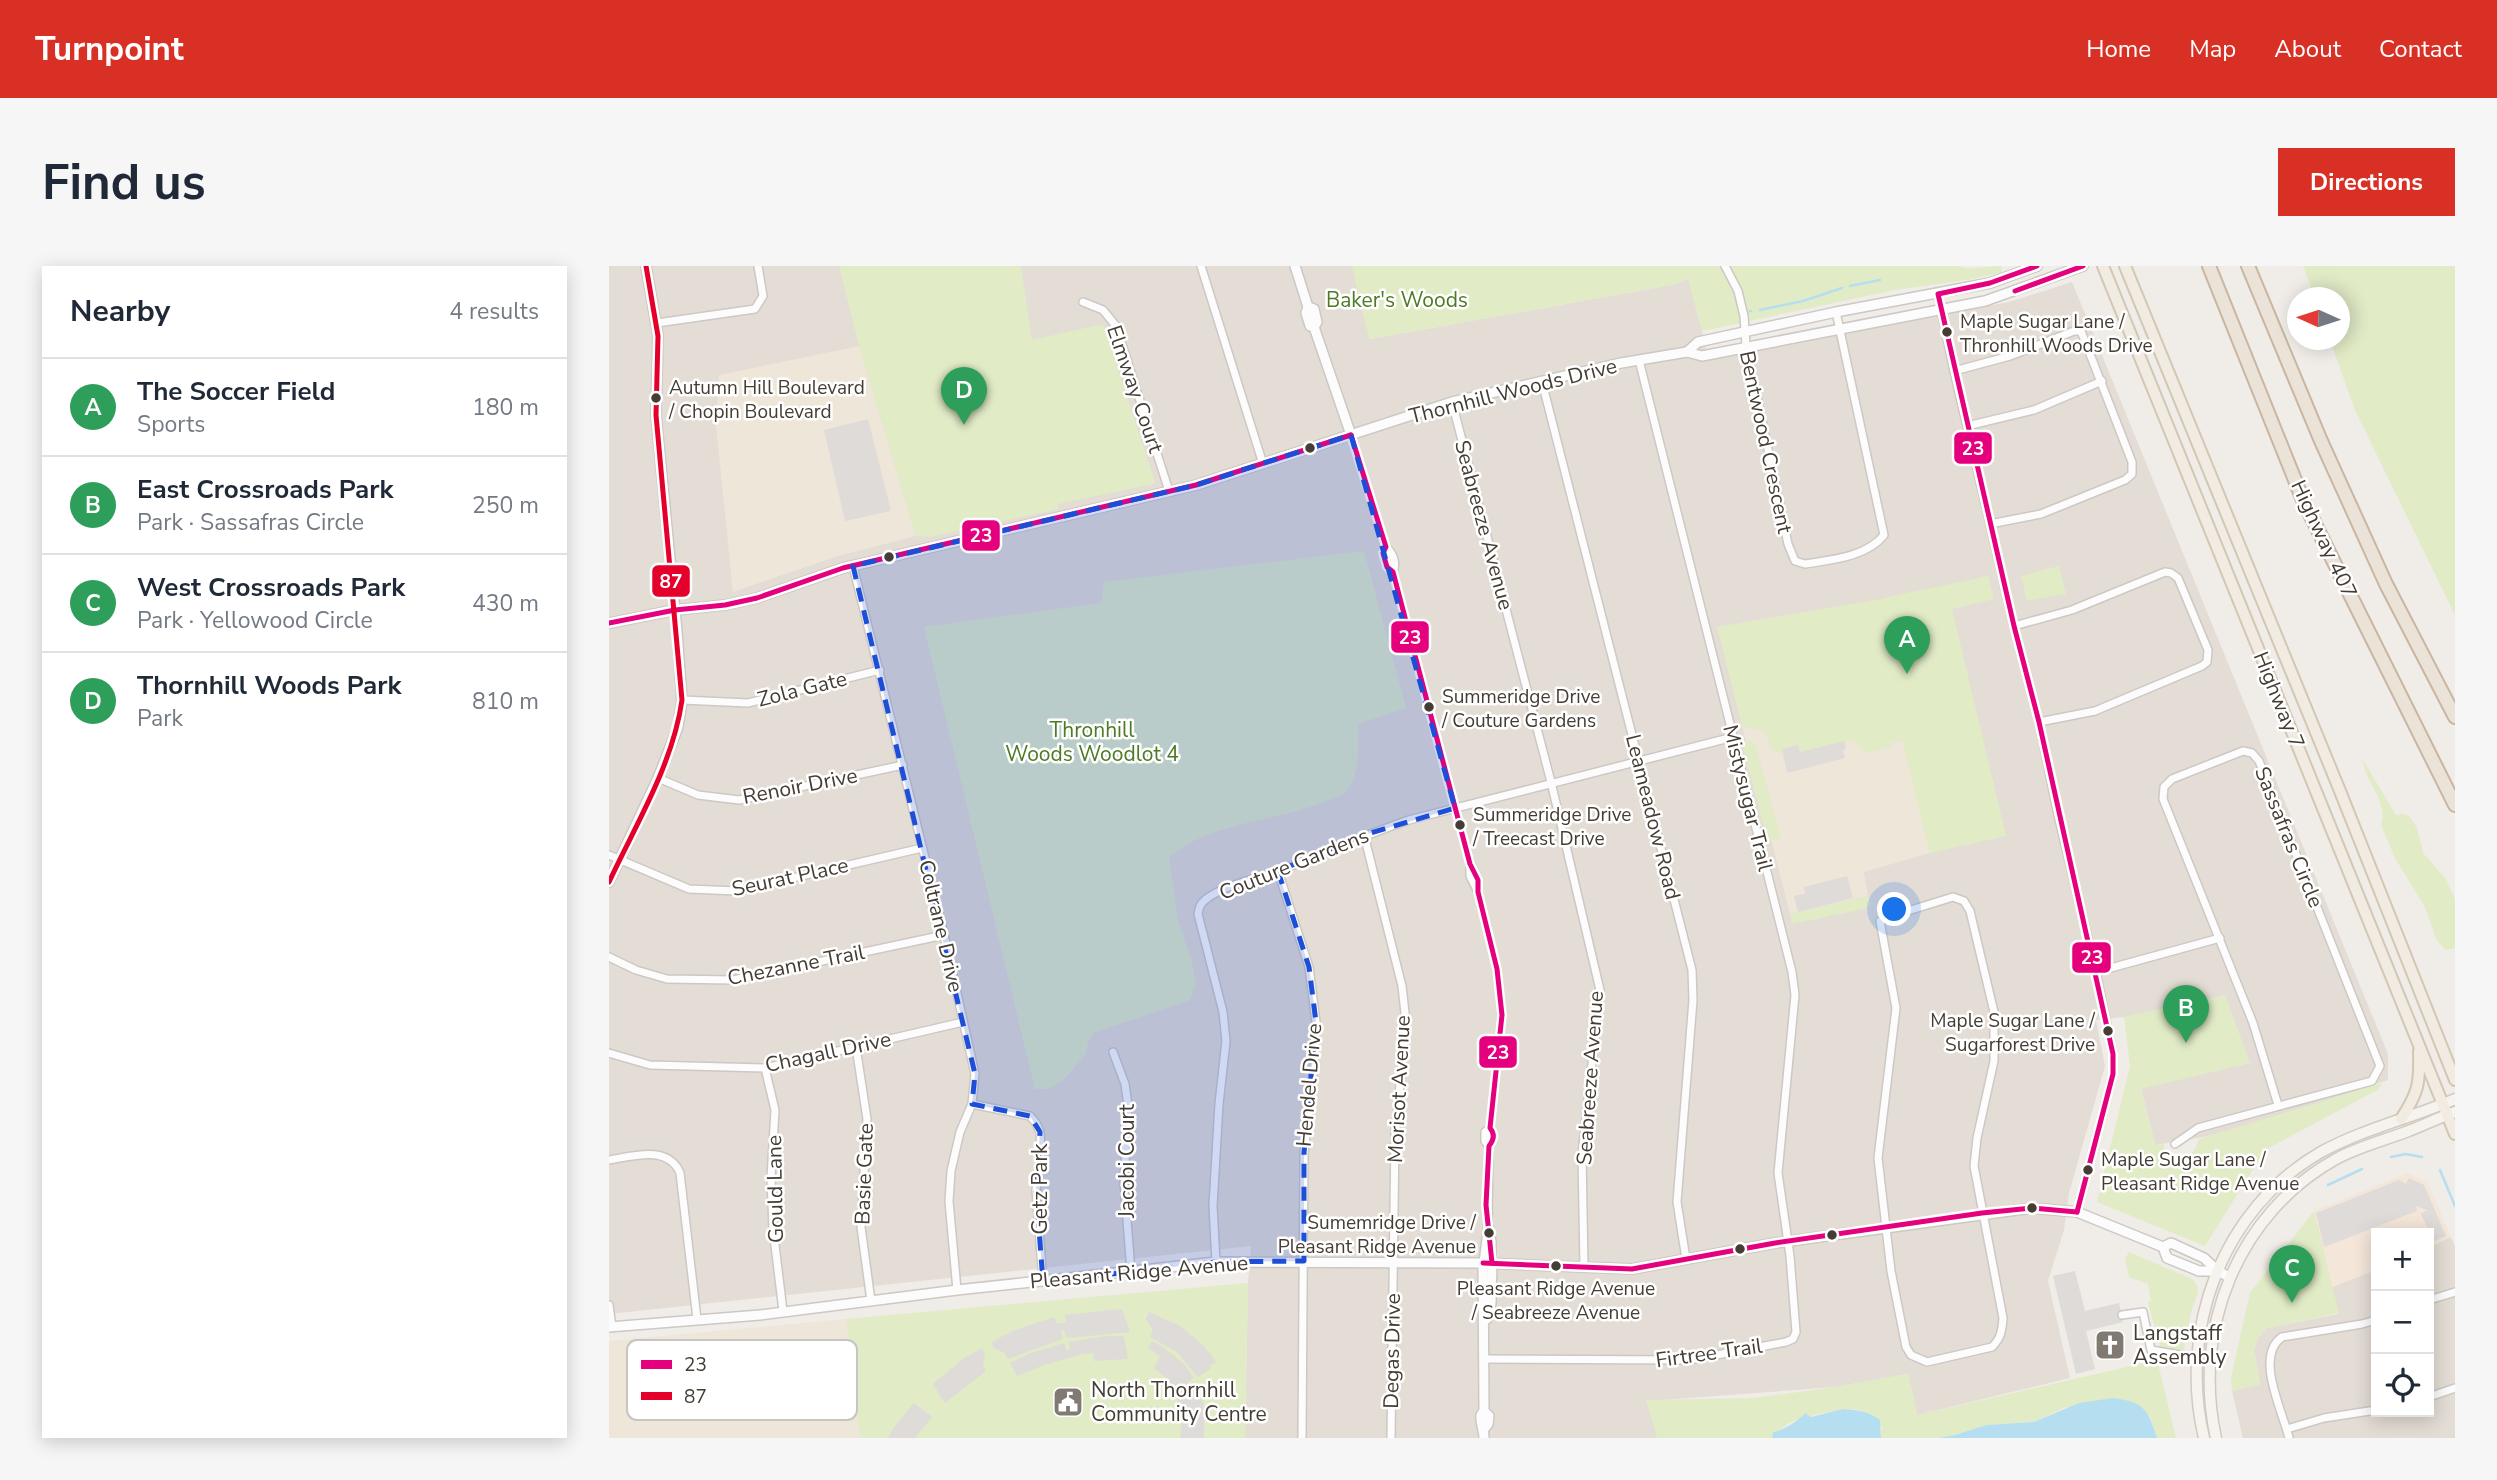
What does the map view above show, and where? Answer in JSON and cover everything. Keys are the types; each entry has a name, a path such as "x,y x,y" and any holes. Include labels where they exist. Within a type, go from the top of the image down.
{"highway":[{"name":"Highway 407","path":"2209,266 2303,499 2455,805"},
{"name":"Highway 407","path":"2248,266 2321,441 2386,584 2455,718"}],"main road":[{"name":"Highway 7","path":"2103,266 2448,1110 2455,1134"},
{"name":"Highway 7","path":"2125,266 2335,778 2455,1080"},
{"path":"2401,1119 2414,1099 2420,1082 2419,1041"},
{"path":"2217,1438 2210,1386 2212,1337 2221,1298 2246,1244 2276,1207 2308,1177 2361,1147 2448,1110 2455,1099"},
{"path":"2204,1438 2200,1420 2197,1358 2200,1330 2209,1290 2235,1236 2269,1193 2321,1153 2401,1119 2448,1110"}],"street":[{"path":"609,882 658,778 678,727 682,699 656,415 656,323 646,266"},
{"path":"656,323 755,309 763,296 758,266"},
{"path":"1201,266 1263,464"},
{"path":"1295,266 1308,307 1306,313 1310,326 1314,327 1386,547 1392,552 1395,566 1393,572 1470,864 1470,876 1478,892 1497,969 1502,1015 1490,1128 1485,1132 1485,1140 1489,1146 1488,1223 1492,1241 1488,1263 1491,1303 1485,1324 1485,1411 1481,1415 1480,1424 1484,1433"},
{"name":"Bentwood Crescent","path":"1725,266 1738,292 1744,316 1746,345 1788,544 1795,561 1805,564 1867,550 1877,544 1884,535 1836,312"},
{"name":"Thornhill Woods Drive","path":"1687,352 1698,342 1990,283 2037,266"},
{"name":"Thornhill Woods Drive","path":"609,623 757,598 853,566 1059,515 1169,492 1452,402 1639,360 1687,352 1702,356 1746,345 1985,301 2083,266"},
{"path":"1938,294 2014,626 2039,722 2057,815 2096,972 2113,1054 2113,1074 2077,1212"},
{"name":"Elmway Court","path":"1083,302 1103,310 1116,326 1169,492"},
{"path":"1954,371 2010,356 2074,331 2081,331 2132,462 2132,474 2125,480 2041,514 1990,524"},
{"name":"Mistysugar Trail","path":"1639,360 1792,972 1795,995 1778,1173 1788,1242"},
{"path":"1967,426 2034,410 2102,381"},
{"name":"Leameadow Road","path":"1542,382 1692,971 1693,1000 1677,1202 1686,1259"},
{"name":"Seabreeze Avenue","path":"1452,402 1551,782 1600,990 1582,1155 1584,1268"},
{"name":"Coltrane Drive","path":"853,566 944,935 975,1074 972,1104 960,1132 951,1171 949,1201 957,1290"},
{"path":"2014,626 2072,610 2165,572 2178,578 2208,650 2207,662 2202,666 2095,710 2039,722"},
{"name":"Zola Gate","path":"682,699 748,703 880,670"},
{"name":"Couture Gardens","path":"1216,1262 1213,1206 1226,1041 1223,1012 1201,928 1199,908 1205,900 1218,892 1278,871 1364,835 1551,782 1733,737"},
{"name":"Sassafras Circle","path":"2175,1144 2198,1128 2372,1082 2380,1066 2259,761 2252,753 2243,751 2172,779 2164,787 2163,799 2253,1023 2278,1105"},
{"name":"Renoir Drive","path":"658,778 698,795 739,800 903,765"},
{"name":"Morisot Avenue","path":"1364,835 1402,986 1406,1022 1395,1136 1394,1263"},
{"name":"Seurat Place","path":"609,855 689,889 737,891 922,848"},
{"name":"Hendel Drive","path":"1278,871 1309,967 1316,1022 1304,1153 1302,1438"},
{"path":"1953,897 1964,901 1970,911 1994,1012 1994,1061 1977,1138 1974,1166 1982,1213 2003,1318 2000,1339 1992,1347 1927,1362 1911,1355 1906,1347 1885,1229 1878,1158 1896,1009 1880,922 1885,918 1953,897"},
{"name":"Chezanne Trail","path":"609,957 636,970 667,979 733,980 944,935"},
{"path":"2096,972 2220,938"},
{"name":"Chagall Drive","path":"609,1053 650,1065 765,1068 963,1022"},
{"name":"Basie Gate","path":"856,1047 867,1119 861,1227 870,1301"},
{"name":"Jacobi Court","path":"1114,1052 1125,1084 1128,1106 1124,1181 1131,1272"},
{"name":"Gould Lane","path":"765,1068 775,1110 771,1178 772,1229 783,1311"},
{"name":"Getz Park","path":"972,1104 1030,1116 1040,1132 1041,1152 1036,1190 1043,1282"},
{"path":"609,1160 662,1156 676,1165 680,1173 697,1319"},
{"name":"Pleasant Ridge Avenue","path":"610,1327 783,1311 1216,1262 1488,1263 1632,1269 1788,1242 2032,1208 2077,1212 2162,1247 2167,1258 2199,1271 2218,1271"},
{"name":"Firtree Trail","path":"1485,1359 1660,1362 1690,1360 1786,1342 1793,1339 1797,1321 1788,1242"},
{"name":"Pleasant Ridge Avenue","path":"2162,1247 2171,1243 2204,1258 2229,1277"},
{"name":"Degas Drive","path":"1391,1438 1394,1263"},
{"path":"2434,1298 2455,1292"},
{"path":"609,1305 610,1327"},
{"path":"2122,1315 2143,1312 2151,1350 2197,1358"},
{"path":"2289,1438 2269,1359 2275,1342 2282,1337 2371,1321"},
{"path":"2434,1395 2455,1388"},
{"path":"2287,1429 2324,1418 2371,1410"}],"highlighted area":[{"path":"1351,435 1455,808 1364,835 1278,871 1309,967 1316,1022 1304,1153 1304,1261 1216,1262 1043,1282 1036,1190 1040,1132 1030,1116 972,1104 975,1074 853,566 1196,485"}],"shaded area":[{"path":"609,266 1353,266 1370,339 1677,284 1689,278 1709,360 2009,302 2072,282 2388,1054 2388,1080 2279,1118 2204,1137 2155,1145 2141,1088 2249,1063 2225,995 2124,1017 2096,1020 2105,1066 2069,1193 2064,1230 2048,1281 2070,1378 1917,1415 1908,1374 1835,1387 1649,1401 1657,1438 1245,1438 1251,1246 609,1314"},
{"path":"859,346 916,536 838,556 733,592 716,425 719,375"},
{"path":"868,419 891,511 845,521 824,430"},
{"path":"1742,726 1764,731 1773,750 1782,754 1781,748 1862,737 1891,747 1890,743 1903,740 1930,853 1864,872 1868,896 1790,914"},
{"path":"1845,741 1845,758 1787,773 1782,749 1798,745 1800,752"},
{"path":"1847,876 1853,898 1798,912 1794,896 1805,894 1804,887"},
{"path":"2407,1173 2427,1182 2451,1237 2434,1245 2434,1228 2371,1228 2371,1272 2332,1287 2314,1211"},
{"path":"2409,1178 2424,1185 2446,1236 2434,1241 2434,1228 2428,1228 2421,1214 2427,1210 2416,1206 2417,1211 2324,1247 2316,1213 2399,1180 2406,1184"},
{"path":"2451,1237 2455,1246 2455,1438 2243,1438 2232,1391 2260,1384 2254,1350 2258,1338 2267,1328 2338,1314 2332,1287 2371,1272 2371,1417 2434,1417 2434,1245"},
{"path":"2075,1271 2085,1311 2119,1303 2123,1322 2086,1331 2095,1369 2076,1374 2053,1276"},
{"path":"1122,1309 1130,1332 1067,1338 1064,1330 1061,1332 1063,1339 1008,1359 1005,1353 994,1348 991,1342 1015,1330 1054,1317 1057,1324 1066,1322 1065,1315"},
{"path":"1149,1312 1180,1326 1204,1346 1216,1362 1198,1377 1177,1352 1150,1337 1153,1330 1146,1319"},
{"path":"846,1319 848,1340 627,1340 627,1420 857,1420 857,1412 860,1438 609,1438 609,1341"},
{"path":"1124,1336 1128,1359 1094,1361 1093,1353 1083,1354 1017,1376 1010,1363 1028,1354 1064,1343 1067,1351 1070,1349 1068,1342"},
{"path":"1152,1341 1184,1364 1194,1378 1188,1382 1190,1386 1197,1383 1204,1406 1204,1438 1180,1438 1182,1420 1176,1394 1182,1390 1180,1386 1174,1389 1154,1368 1160,1356 1148,1348"},
{"path":"982,1348 986,1371 945,1403 933,1384 963,1359"},
{"path":"914,1403 932,1417 915,1438 888,1438 894,1427"}],"green space":[{"path":"839,266 1021,266 1032,340 1103,324 1155,482 1058,504 1058,509 930,537 916,536 859,346"},
{"name":"Baker's Woods","path":"1352,266 2001,266 2002,272 1895,290 1702,331 1688,279 1677,284 1369,339"},
{"path":"2303,266 2455,266 2455,615 2355,410 2334,350 2350,350 2350,287 2311,287"},
{"name":"Thronhill Woods Woodlot 4","path":"1364,551 1406,708 1358,724 1355,773 1353,781 1344,793 1312,806 1204,836 1169,858 1178,921 1196,983 1190,1000 1093,1033 1085,1055 1066,1077 1050,1089 1035,1089 924,627 1101,603 1104,582"},
{"path":"2059,566 2066,594 2027,601 2021,576"},
{"path":"1988,576 1994,599 1952,609 2006,836 1930,853 1902,740 1890,743 1891,747 1866,753 1852,740 1799,752 1797,745 1782,748 1782,754 1773,750 1764,731 1742,726 1717,627 1875,600"},
{"path":"1746,740 1752,741 1756,746 1781,839 1767,840 1742,743"},
{"path":"2363,760 2396,815 2409,816 2417,828 2423,853 2445,878 2455,899 2455,948 2446,950 2437,941 2425,907 2395,858 2381,825 2382,808"},
{"path":"1868,896 1871,904 1864,909 1792,924 1790,914"},
{"path":"2225,995 2250,1063 2141,1089 2155,1145 2163,1144 2166,1154 2176,1161 2191,1154 2199,1139 2382,1083 2379,1089 2265,1150 2205,1246 2097,1202 2130,1066 2124,1017"},
{"path":"2314,1211 2339,1313 2267,1328 2258,1338 2254,1350 2260,1384 2232,1391 2231,1378 2250,1293"},
{"path":"2129,1252 2192,1279 2197,1285 2198,1292 2183,1353 2160,1347 2148,1302 2151,1301 2148,1284 2129,1277 2125,1259"},
{"path":"1248,1283 1245,1438 860,1438 857,1412 857,1340 848,1340 846,1319"},
{"path":"2157,1360 2176,1438 2157,1438 2150,1417 2066,1407 2034,1422 1986,1425 1939,1438 1881,1438 1882,1427 1866,1413 1854,1409 1794,1421 1773,1438 1657,1438 1646,1400 1755,1398 1908,1374 1917,1415"}],"water":[{"path":"2113,1398 2132,1402 2143,1409 2151,1420 2157,1438 1939,1438 1986,1425 2034,1422 2079,1403"},
{"path":"1843,1409 1863,1412 1880,1420 1881,1438 1772,1438 1773,1432 1790,1425 1805,1413 1811,1417"}],"waterway":[{"path":"1850,286 1880,280"},
{"path":"1760,310 1803,301 1842,288"},
{"path":"2391,1157 2406,1154 2422,1157"},
{"path":"2328,1185 2362,1169"},
{"path":"2440,1170 2455,1206"}],"transit line":[{"name":"87","path":"609,882 662,770 671,747 682,700 656,415 658,336 646,266"},
{"name":"23","path":"2037,266 1990,283 1938,294 2014,626 2039,722 2113,1054 2113,1074 2077,1212"},
{"name":"23","path":"2015,291 2083,266"},
{"name":"23","path":"1351,435 1386,547 1383,553 1387,567 1393,572 1470,864 1478,880 1478,892 1497,969 1502,1015 1490,1128 1493,1137 1489,1146 1486,1205 1492,1263"},
{"name":"23","path":"609,623 757,598 843,568 1196,485 1351,435"},
{"name":"23","path":"1483,1263 1632,1269 1775,1243 1982,1213 2032,1208 2077,1212"}],"place":[{"name":"Maple Sugar Lane / Thronhill Woods Drive","path":"1947,332"},
{"name":"Autumn Hill Boulevard / Chopin Boulevard","path":"656,398"},
{"name":"Thornhill Woods Park","path":"964,425"},
{"name":"The Soccer Field","path":"1907,674"},
{"name":"Summeridge Drive / Couture Gardens","path":"1429,707"},
{"name":"Summeridge Drive / Treecast Drive","path":"1460,825"},
{"name":"Maple Sugar Lane / Sugarforest Drive","path":"2108,1031"},
{"name":"East Crossroads Park","path":"2186,1043"},
{"name":"Maple Sugar Lane / Pleasant Ridge Avenue","path":"2088,1170"},
{"name":"Sumemridge Drive / Pleasant Ridge Avenue","path":"1489,1233"},
{"name":"Pleasant Ridge Avenue / Seabreeze Avenue","path":"1556,1266"},
{"name":"West Crossroads Park","path":"2292,1303"},
{"name":"Langstaff Assembly","path":"2110,1345"},
{"name":"North Thornhill Community Centre","path":"1068,1402"}]}
